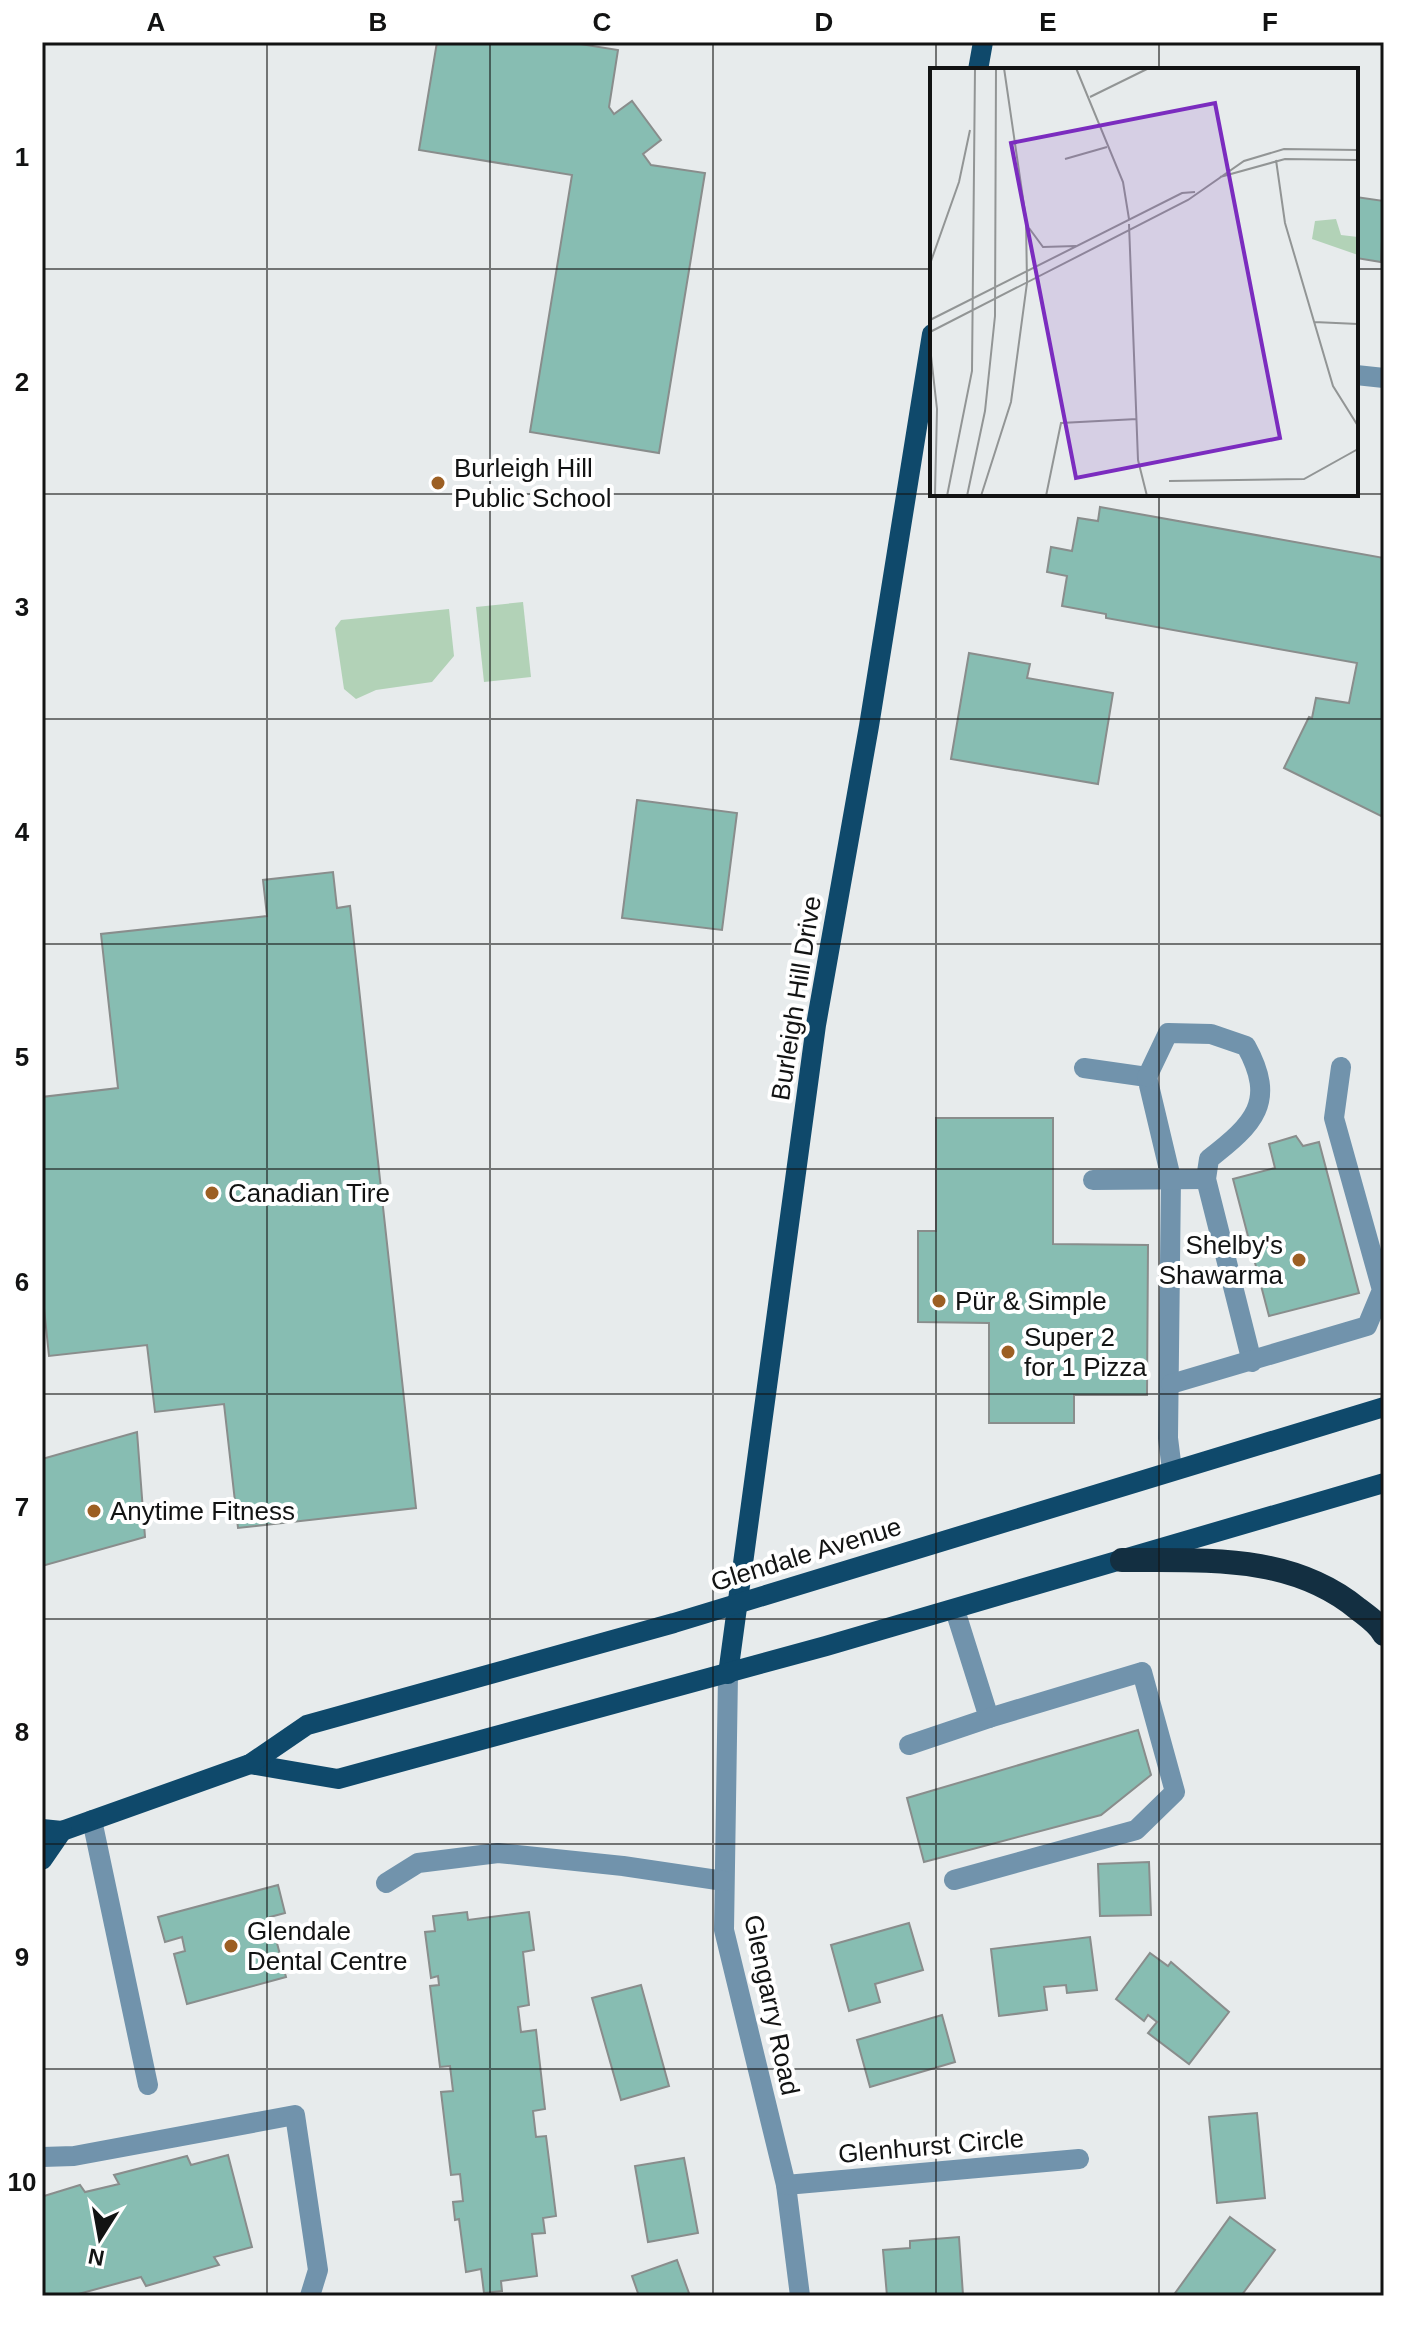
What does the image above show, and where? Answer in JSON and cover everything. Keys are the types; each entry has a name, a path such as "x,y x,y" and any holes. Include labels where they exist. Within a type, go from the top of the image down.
{"highway":[{"path":"1122,1560 1242,1562 1304,1575 1342,1596 1384,1634"}],"main road":[{"path":"978,68 983,42"},
{"name":"Burleigh Hill Drive","path":"728,1674 816,1025 869,726 930,346"},
{"name":"Glendale Avenue","path":"42,1860 52,1830 92,1820 250,1764 307,1725 674,1623 1384,1407"},
{"name":"Glendale Avenue","path":"250,1764 338,1779 955,1610 1384,1483"}],"street":[{"path":"1358,375 1384,378"},
{"path":"1172,1470 1168,1438 1171,1178 1147,1077 1168,1033 1211,1034 1246,1046 1259,1070 1260,1110 1241,1134 1209,1159 1206,1179 1252,1362"},
{"path":"1171,1384 1367,1326 1382,1290 1334,1118 1341,1067"},
{"path":"1084,1068 1147,1077"},
{"path":"1093,1180 1206,1179"},
{"path":"955,1610 989,1718"},
{"path":"909,1745 1142,1672 1175,1792 1136,1830 954,1880"},
{"name":"Glengarry Road","path":"728,1674 724,1930 786,2185 800,2296"},
{"path":"92,1820 148,2085"},
{"path":"386,1883 418,1863 498,1853 623,1866 724,1881"},
{"path":"42,2157 74,2156 295,2115 318,2270 310,2296"},
{"name":"Glenhurst Circle","path":"786,2185 1079,2159"}],"green space":[{"path":"523,602 531,677 484,682 476,607"},
{"path":"449,609 454,656 432,682 376,690 356,699 344,689 335,628 341,620"}],"building":[{"path":"437,42 568,42 618,50 609,107 614,114 632,101 661,140 643,154 651,165 705,173 659,453 530,432 572,175 419,150"},
{"path":"1358,197 1384,201 1381,262 1358,258"},
{"path":"1100,507 1384,558 1384,810 1381,816 1284,768 1309,717 1312,718 1316,698 1349,703 1357,663 1106,618 1106,614 1062,606 1067,576 1047,572 1051,547 1072,551 1078,518 1098,521"},
{"path":"969,653 1030,664 1027,678 1113,693 1098,784 951,759"},
{"path":"637,800 737,813 722,930 622,918"},
{"name":"Canadian Tire","path":"333,872 337,908 350,906 416,1508 238,1528 224,1404 155,1412 147,1345 49,1356 42,1289 42,1097 118,1088 101,934 267,916 263,880"},
{"path":"936,1118 1053,1118 1053,1244 1148,1245 1147,1395 1074,1395 1074,1423 989,1423 989,1323 918,1322 918,1231 936,1231"},
{"path":"1296,1136 1303,1146 1319,1142 1359,1293 1269,1316 1233,1179 1275,1168 1269,1144"},
{"path":"137,1432 145,1537 42,1566 42,1459"},
{"path":"1138,1730 1151,1775 1101,1815 924,1862 907,1798"},
{"path":"1149,1862 1151,1915 1100,1916 1098,1864"},
{"name":"Glendale Dental Centre","path":"278,1885 285,1913 270,1917 286,1977 187,2004 174,1954 185,1951 182,1937 165,1942 158,1917"},
{"path":"467,1912 468,1920 529,1912 534,1950 523,1952 529,2005 518,2007 521,2032 536,2030 545,2109 533,2111 536,2137 546,2136 556,2216 543,2218 545,2233 532,2234 537,2276 501,2281 502,2291 484,2293 481,2269 466,2272 459,2219 455,2220 453,2202 463,2201 460,2174 451,2175 441,2092 453,2091 450,2066 440,2067 430,1986 439,1985 438,1976 431,1978 425,1932 435,1931 433,1916"},
{"path":"909,1923 923,1970 875,1984 880,2002 849,2011 831,1945"},
{"path":"1090,1937 1097,1990 1067,1993 1066,1985 1044,1987 1047,2010 999,2016 991,1949"},
{"path":"1150,1953 1168,1966 1171,1962 1229,2012 1189,2064 1148,2033 1157,2022 1148,2015 1144,2021 1116,1999"},
{"path":"641,1985 669,2086 621,2100 592,1998"},
{"path":"942,2015 955,2062 870,2087 857,2040"},
{"path":"1257,2113 1265,2198 1217,2203 1209,2117"},
{"path":"228,2155 252,2247 214,2257 219,2265 146,2286 141,2277 71,2296 42,2296 44,2196 80,2185 85,2192 119,2184 114,2175 187,2156 191,2165"},
{"path":"684,2158 698,2233 648,2242 635,2166"},
{"path":"1230,2217 1275,2250 1241,2296 1173,2296"},
{"path":"959,2237 963,2295 887,2296 883,2250 910,2248 910,2241"},
{"path":"677,2260 690,2296 639,2296 632,2276"}],"place":[{"name":"Burleigh Hill Public School","path":"438,483"},
{"name":"Canadian Tire","path":"212,1193"},
{"name":"Shelby's Shawarma","path":"1299,1260"},
{"name":"Pür & Simple","path":"939,1301"},
{"name":"Super 2 for 1 Pizza","path":"1008,1352"},
{"name":"Anytime Fitness","path":"94,1511"},
{"name":"Glendale Dental Centre","path":"231,1946"}]}
